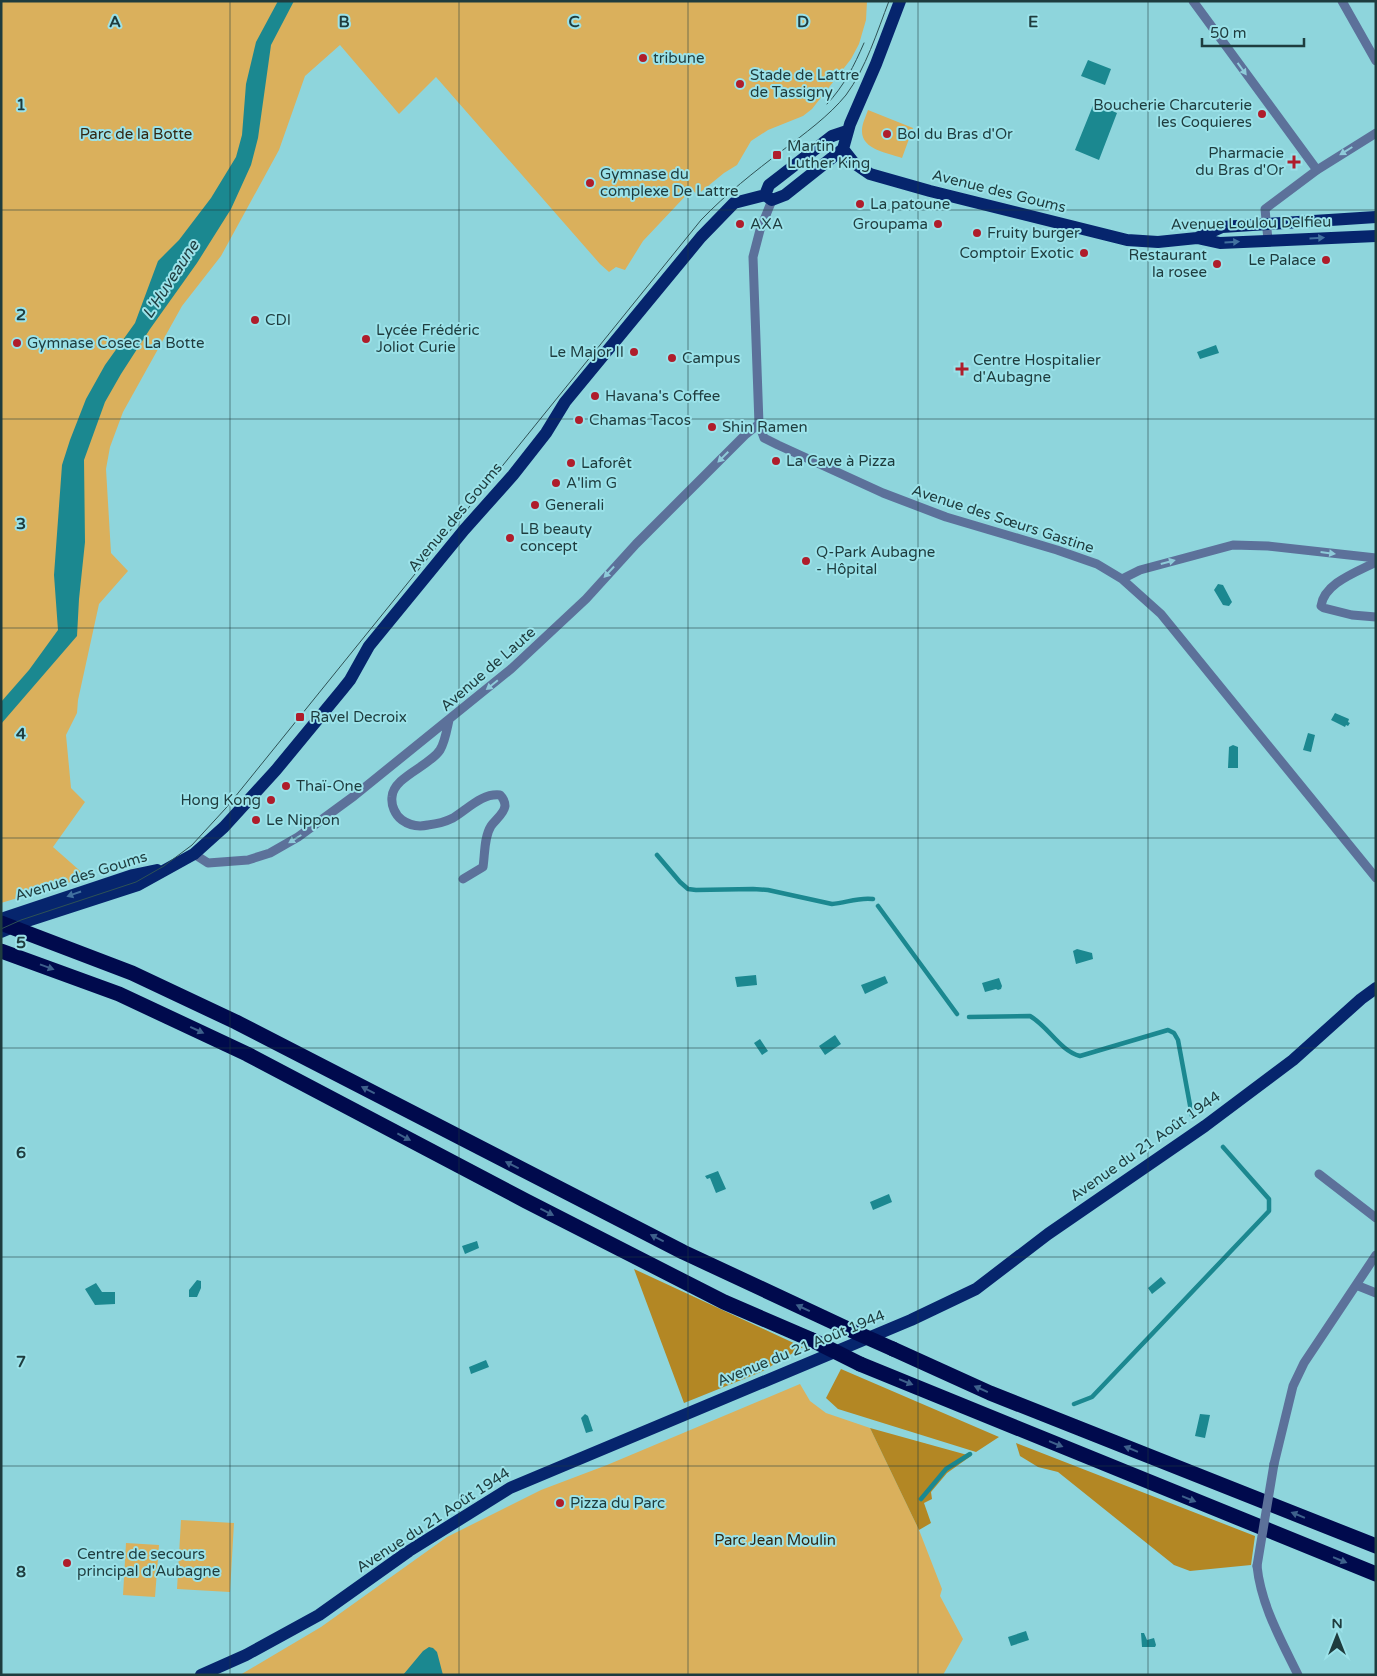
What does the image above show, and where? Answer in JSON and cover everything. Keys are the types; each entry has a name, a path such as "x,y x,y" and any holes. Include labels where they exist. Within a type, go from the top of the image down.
{"highway":[{"path":"4,919 23,925 132,973 236,1022 683,1252 893,1350 999,1397 1376,1546"},
{"path":"1,951 119,994 247,1054 526,1201 724,1302 812,1340 860,1364 1376,1574"}],"main road":[{"path":"843,149 847,131 876,64 900,1"},
{"path":"769,198 769,185 832,136 847,131"},
{"name":"Avenue des Goums","path":"1,932 138,885 194,854 224,826 276,770 350,680 369,646 546,433 565,402 701,238 734,203 785,196 843,149 854,162 870,174 1126,240 1158,242"},
{"path":"1197,238 1222,227 1376,217"},
{"name":"Avenue Loulou Delfieu","path":"1158,242 1197,238 1220,243 1376,236"},
{"name":"Avenue des Goums","path":"4,919 133,875 171,867"},
{"name":"Avenue du 21 Août 1944","path":"201,1675 246,1655 319,1615 409,1551 510,1488 904,1323 976,1289 1048,1234 1205,1126 1293,1060 1361,999 1376,988"}],"street":[{"path":"1193,1 1317,170"},
{"path":"1342,1 1376,61"},
{"path":"1268,240 1265,209 1317,170 1376,133"},
{"path":"759,424 753,258 769,198"},
{"name":"Avenue des Sœurs Gastine","path":"759,424 764,438 778,446 882,493 946,517 1097,564 1122,578 1161,614 1376,878"},
{"name":"Avenue de Laute","path":"194,854 208,863 248,860 270,853 298,837 346,802 512,669 586,599 636,544 745,435 759,424"},
{"path":"1122,578 1140,570 1233,545 1268,546 1376,558"},
{"path":"1376,562 1333,585 1324,595 1321,606 1352,615 1376,617"},
{"path":"449,720 440,750 399,783 393,789 391,798 397,816 405,822 424,826 452,819 484,797 493,794 500,795 504,800 505,806 490,828 483,867 463,879"},
{"path":"1319,1174 1376,1218"},
{"path":"1298,1675 1276,1630 1259,1584 1257,1566 1274,1464 1293,1386 1300,1370 1376,1255"},
{"path":"1356,1284 1376,1292"}],"green space":[{"name":"Parc de la Botte","path":"1,1 867,1 866,20 859,44 851,59 812,109 803,116 768,130 751,141 737,165 697,195 692,189 643,241 625,270 616,267 609,272 600,264 436,77 399,114 340,45 305,76 279,150 221,256 182,306 123,412 110,447 106,469 111,553 128,571 99,604 78,700 77,713 66,735 71,788 85,802 53,847 87,877 1,903"},
{"name":"Bol du Bras d'Or","path":"868,110 913,128 902,158 876,150 866,142 862,130"},
{"name":"Parc Jean Moulin","path":"800,1384 810,1401 826,1413 870,1428 919,1530 942,1589 940,1596 963,1639 943,1675 240,1675 321,1627 447,1537 541,1490 607,1465"},
{"path":"181,1520 234,1523 230,1592 177,1589"},
{"path":"126,1543 159,1545 155,1597 123,1595"}],"shaded area":[{"path":"634,1269 803,1347 761,1372 684,1403"},
{"path":"841,1369 999,1437 976,1452 838,1409 826,1398"},
{"path":"870,1428 971,1456 947,1473 931,1492 932,1499 924,1503 931,1523 919,1530"},
{"path":"1016,1443 1255,1536 1251,1565 1190,1571 1174,1565 1058,1472 1038,1467 1020,1456"}],"water":[{"name":"L'Huveaune","path":"278,1 294,1 271,45 258,138 251,165 231,209 197,263 150,329 105,402 84,460 85,542 77,636 1,724 1,702 29,670 58,630 54,575 62,465 70,440 86,399 105,365 135,323 158,261 179,240 211,198 236,157 242,135 246,84 256,42"},
{"path":"1088,60 1111,69 1105,85 1081,76"},
{"path":"1094,103 1117,113 1099,160 1075,150"},
{"path":"1216,345 1219,353 1200,359 1197,352"},
{"path":"1218,584 1223,585 1232,602 1229,606 1223,605 1214,590"},
{"path":"1335,713 1349,719 1348,722 1350,723 1348,726 1346,725 1345,727 1331,720"},
{"path":"1308,733 1315,735 1311,752 1303,750"},
{"path":"1233,745 1238,747 1238,768 1228,768 1229,747"},
{"path":"1077,949 1092,953 1093,959 1076,964 1073,951"},
{"path":"756,975 757,985 737,987 735,977"},
{"path":"885,976 888,983 865,994 861,985"},
{"path":"999,978 1002,986 1001,989 985,992 982,983"},
{"path":"835,1035 841,1044 825,1055 819,1046"},
{"path":"760,1039 768,1051 762,1055 754,1043"},
{"path":"718,1171 726,1189 716,1193 710,1178 707,1179 705,1176"},
{"path":"889,1194 892,1202 873,1210 870,1202"},
{"path":"477,1241 479,1248 465,1254 462,1246"},
{"path":"1161,1277 1166,1283 1152,1294 1148,1288"},
{"path":"197,1280 201,1281 201,1288 197,1297 189,1297 189,1290"},
{"path":"96,1283 102,1292 115,1292 115,1304 95,1305 85,1289"},
{"path":"486,1360 489,1367 471,1374 469,1367"},
{"path":"585,1414 588,1416 593,1431 586,1433 581,1418"},
{"path":"1200,1414 1210,1415 1205,1438 1195,1436"},
{"path":"1026,1631 1029,1640 1011,1646 1008,1637"},
{"path":"1141,1633 1144,1633 1147,1640 1154,1638 1155,1647 1142,1647"},
{"path":"429,1647 437,1652 443,1675 403,1675 423,1651"}],"waterway":[{"path":"657,855 688,889 768,890 832,904 873,899"},
{"path":"878,906 957,1014"},
{"path":"969,1017 1030,1016 1066,1049 1080,1056 1168,1030 1174,1033 1178,1040 1192,1116"},
{"path":"1074,1404 1092,1397 1269,1211 1269,1199 1223,1147"},
{"path":"921,1499 946,1469 970,1454"}],"tram line":[{"path":"1,929 21,920 136,882 164,866 192,845 226,808 701,220 740,183 808,131 846,95 865,62 889,1"},
{"path":"827,104 839,90 864,43"}],"place":[{"name":"tribune","path":"643,58"},
{"name":"Stade de Lattre de Tassigny","path":"740,84"},
{"name":"Boucherie Charcuterie les Coquieres","path":"1262,114"},
{"name":"Bol du Bras d'Or","path":"887,134"},
{"name":"Martin Luther King","path":"777,155"},
{"name":"Pharmacie du Bras d'Or","path":"1294,162"},
{"name":"Gymnase du complexe De Lattre","path":"590,183"},
{"name":"La patoune","path":"860,204"},
{"name":"AXA","path":"740,224"},
{"name":"Groupama","path":"938,224"},
{"name":"Fruity burger","path":"977,233"},
{"name":"Comptoir Exotic","path":"1084,253"},
{"name":"Le Palace","path":"1326,260"},
{"name":"Restaurant la rosee","path":"1217,264"},
{"name":"CDI","path":"255,320"},
{"name":"Lycée Frédéric Joliot Curie","path":"366,339"},
{"name":"Gymnase Cosec La Botte","path":"17,343"},
{"name":"Le Major II","path":"634,352"},
{"name":"Campus","path":"672,358"},
{"name":"Centre Hospitalier d'Aubagne","path":"962,369"},
{"name":"Havana's Coffee","path":"595,396"},
{"name":"Chamas Tacos","path":"579,420"},
{"name":"Shin Ramen","path":"712,427"},
{"name":"La Cave à Pizza","path":"776,461"},
{"name":"Laforêt","path":"571,463"},
{"name":"A'lim G","path":"556,483"},
{"name":"Generali","path":"535,505"},
{"name":"LB beauty concept","path":"510,538"},
{"name":"Q-Park Aubagne - Hôpital","path":"806,561"},
{"name":"Ravel Decroix","path":"300,717"},
{"name":"Thaï-One","path":"286,786"},
{"name":"Hong Kong","path":"271,800"},
{"name":"Le Nippon","path":"256,820"},
{"name":"Pizza du Parc","path":"560,1503"},
{"name":"Centre de secours principal d'Aubagne","path":"67,1563"}]}
